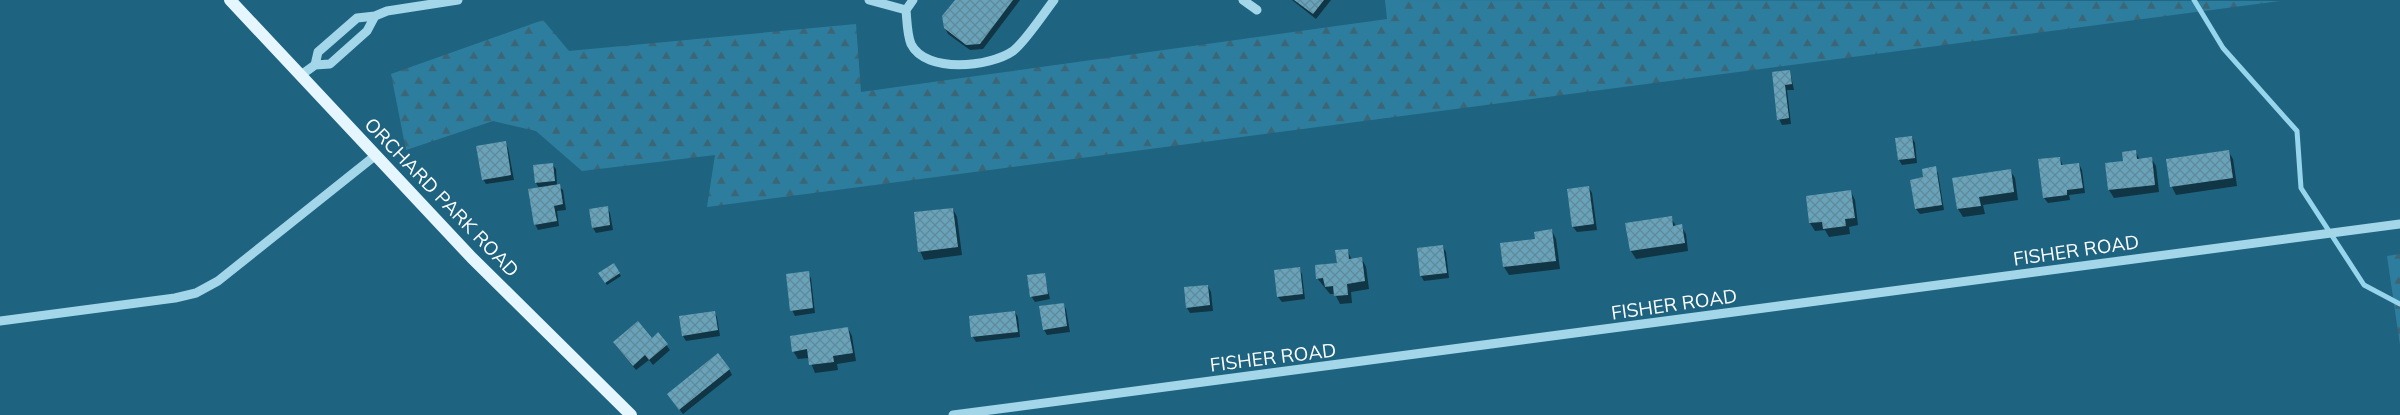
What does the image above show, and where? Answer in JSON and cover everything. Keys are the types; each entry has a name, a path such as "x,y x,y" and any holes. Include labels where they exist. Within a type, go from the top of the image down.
{"main road":[{"name":"ORCHARD PARK ROAD","path":"230,0 472,258 631,415"}],"street":[{"path":"315,65 318,52 357,18 375,16 387,11 458,0"},
{"path":"869,0 906,10"},
{"path":"913,0 906,10 911,44 920,55 932,62 956,65 1000,58 1015,50 1054,0"},
{"path":"1243,0 1257,10"},
{"path":"301,75 315,65 330,64 367,31 375,16"},
{"path":"0,321 175,298 196,293 218,281 376,155"},
{"name":"FISHER ROAD","path":"953,415 2400,224"}],"green space":[{"path":"1385,0 2280,1 707,207 715,155 582,171 536,131 493,121 406,150 391,74 543,20 569,51 856,24 861,92 1387,19"},
{"path":"2400,254 2400,345 2387,256"}],"building":[{"path":"955,0 1013,0 980,44 966,45 944,28 942,16"},
{"path":"1294,0 1324,0 1313,14"},
{"path":"1790,70 1792,84 1785,85 1789,118 1777,120 1772,72"},
{"path":"1912,136 1915,158 1898,160 1895,138"},
{"path":"506,141 511,175 482,180 476,146"},
{"path":"2136,150 2137,159 2152,157 2155,185 2108,190 2105,163 2123,161 2122,152"},
{"path":"2229,150 2233,178 2170,187 2166,159"},
{"path":"2060,157 2061,165 2079,163 2083,188 2067,190 2067,195 2043,198 2038,159"},
{"path":"553,163 555,181 535,183 533,165"},
{"path":"1936,166 1942,205 1915,209 1910,180 1923,177 1922,169"},
{"path":"2011,169 2014,192 1979,197 1981,206 1957,209 1952,178"},
{"path":"560,184 563,204 554,206 557,221 534,225 528,189"},
{"path":"1589,186 1594,224 1572,227 1567,189"},
{"path":"1851,190 1855,218 1845,219 1846,226 1823,229 1822,222 1809,223 1806,196"},
{"path":"608,206 610,225 592,228 589,209"},
{"path":"953,208 958,247 918,252 914,212"},
{"path":"1672,216 1673,226 1682,224 1685,243 1630,251 1625,223"},
{"path":"1552,229 1556,261 1503,267 1500,243 1535,239 1534,232"},
{"path":"1443,245 1447,273 1420,276 1417,248"},
{"path":"1348,249 1349,259 1362,257 1365,281 1347,284 1348,295 1334,296 1333,286 1325,287 1323,278 1316,279 1315,265 1337,263 1335,250"},
{"path":"614,263 620,273 605,283 598,273"},
{"path":"1300,267 1303,294 1277,297 1274,270"},
{"path":"809,271 813,308 790,311 786,274"},
{"path":"1045,273 1048,294 1030,297 1027,275"},
{"path":"1208,285 1210,305 1186,308 1184,287"},
{"path":"1064,303 1067,326 1043,330 1039,306"},
{"path":"715,311 718,330 682,336 679,316"},
{"path":"1015,311 1018,332 971,337 969,316"},
{"path":"638,321 652,338 658,332 668,344 649,360 645,355 633,366 613,342"},
{"path":"848,327 853,353 833,356 834,362 809,365 807,349 792,352 790,336"},
{"path":"718,353 730,369 679,410 667,394"}],"waterway":[{"path":"2194,0 2223,48 2297,131 2301,188 2364,285 2400,304"}]}
